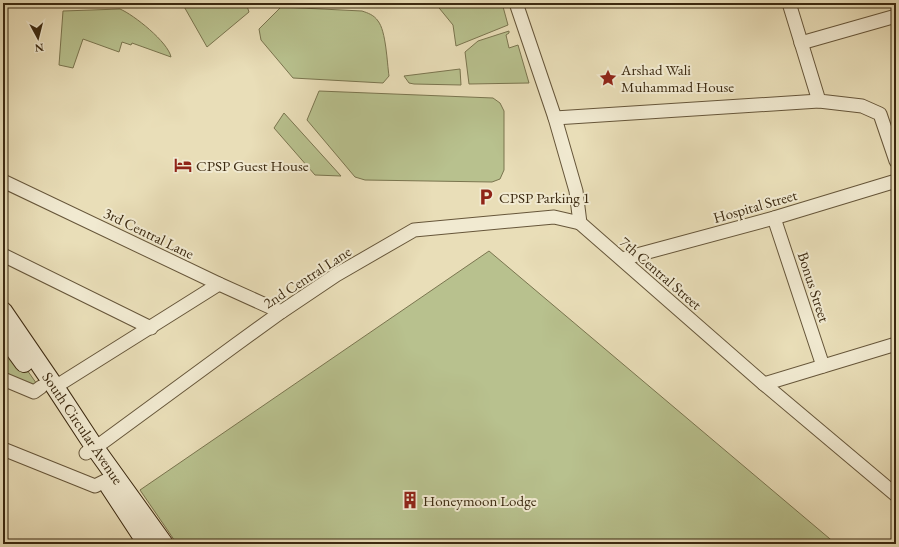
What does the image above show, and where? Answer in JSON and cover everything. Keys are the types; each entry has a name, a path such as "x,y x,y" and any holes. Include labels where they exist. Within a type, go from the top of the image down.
{"main road":[{"name":"South Circular Avenue","path":"3,311 48,387 90,450 164,544"},
{"name":"South Circular Avenue","path":"3,334 48,387"},
{"name":"South Circular Avenue","path":"90,450 105,481 147,544"}],"street":[{"path":"516,3 555,118 576,191 580,223"},
{"path":"789,3 818,101"},
{"path":"801,43 896,16"},
{"path":"555,118 818,101 862,106 880,114 896,161"},
{"name":"3rd Central Lane","path":"3,181 281,312"},
{"name":"Hospital Street","path":"622,260 774,218 896,181"},
{"name":"2nd Central Lane","path":"90,450 281,312 336,275 414,230 554,217 580,223"},
{"name":"Bonus Street","path":"774,218 823,366"},
{"name":"7th Central Street","path":"580,223 764,384 896,495"},
{"path":"3,255 151,328"},
{"path":"3,379 34,392 48,387 151,328 219,284"},
{"path":"764,384 896,344"},
{"path":"3,450 95,486 105,481"}],"green space":[{"path":"182,3 246,3 249,12 207,47"},
{"path":"435,3 502,3 508,25 456,46 453,25"},
{"path":"281,7 362,11 369,13 378,21 383,32 389,76 383,83 293,78 261,40 259,29"},
{"path":"120,9 150,30 164,44 171,57 132,43 131,45 122,42 119,52 83,39 73,68 59,65 63,11"},
{"path":"509,31 506,35 509,48 518,45 529,83 469,84 465,52 478,41"},
{"path":"460,69 461,85 414,84 409,83 404,76"},
{"path":"319,91 493,98 500,103 504,111 504,170 500,179 492,182 365,180 355,177 307,120"},
{"path":"284,113 341,176 315,175 274,128"},
{"name":"Honeymoon Lodge","path":"489,251 836,544 177,544 140,490"},
{"path":"3,336 39,387 3,377"}],"place":[{"name":"Arshad Wali Muhammad House","path":"608,78"},
{"name":"CPSP Guest House","path":"183,165"},
{"name":"CPSP Parking 1","path":"486,197"},
{"name":"Honeymoon Lodge","path":"410,500"}]}
